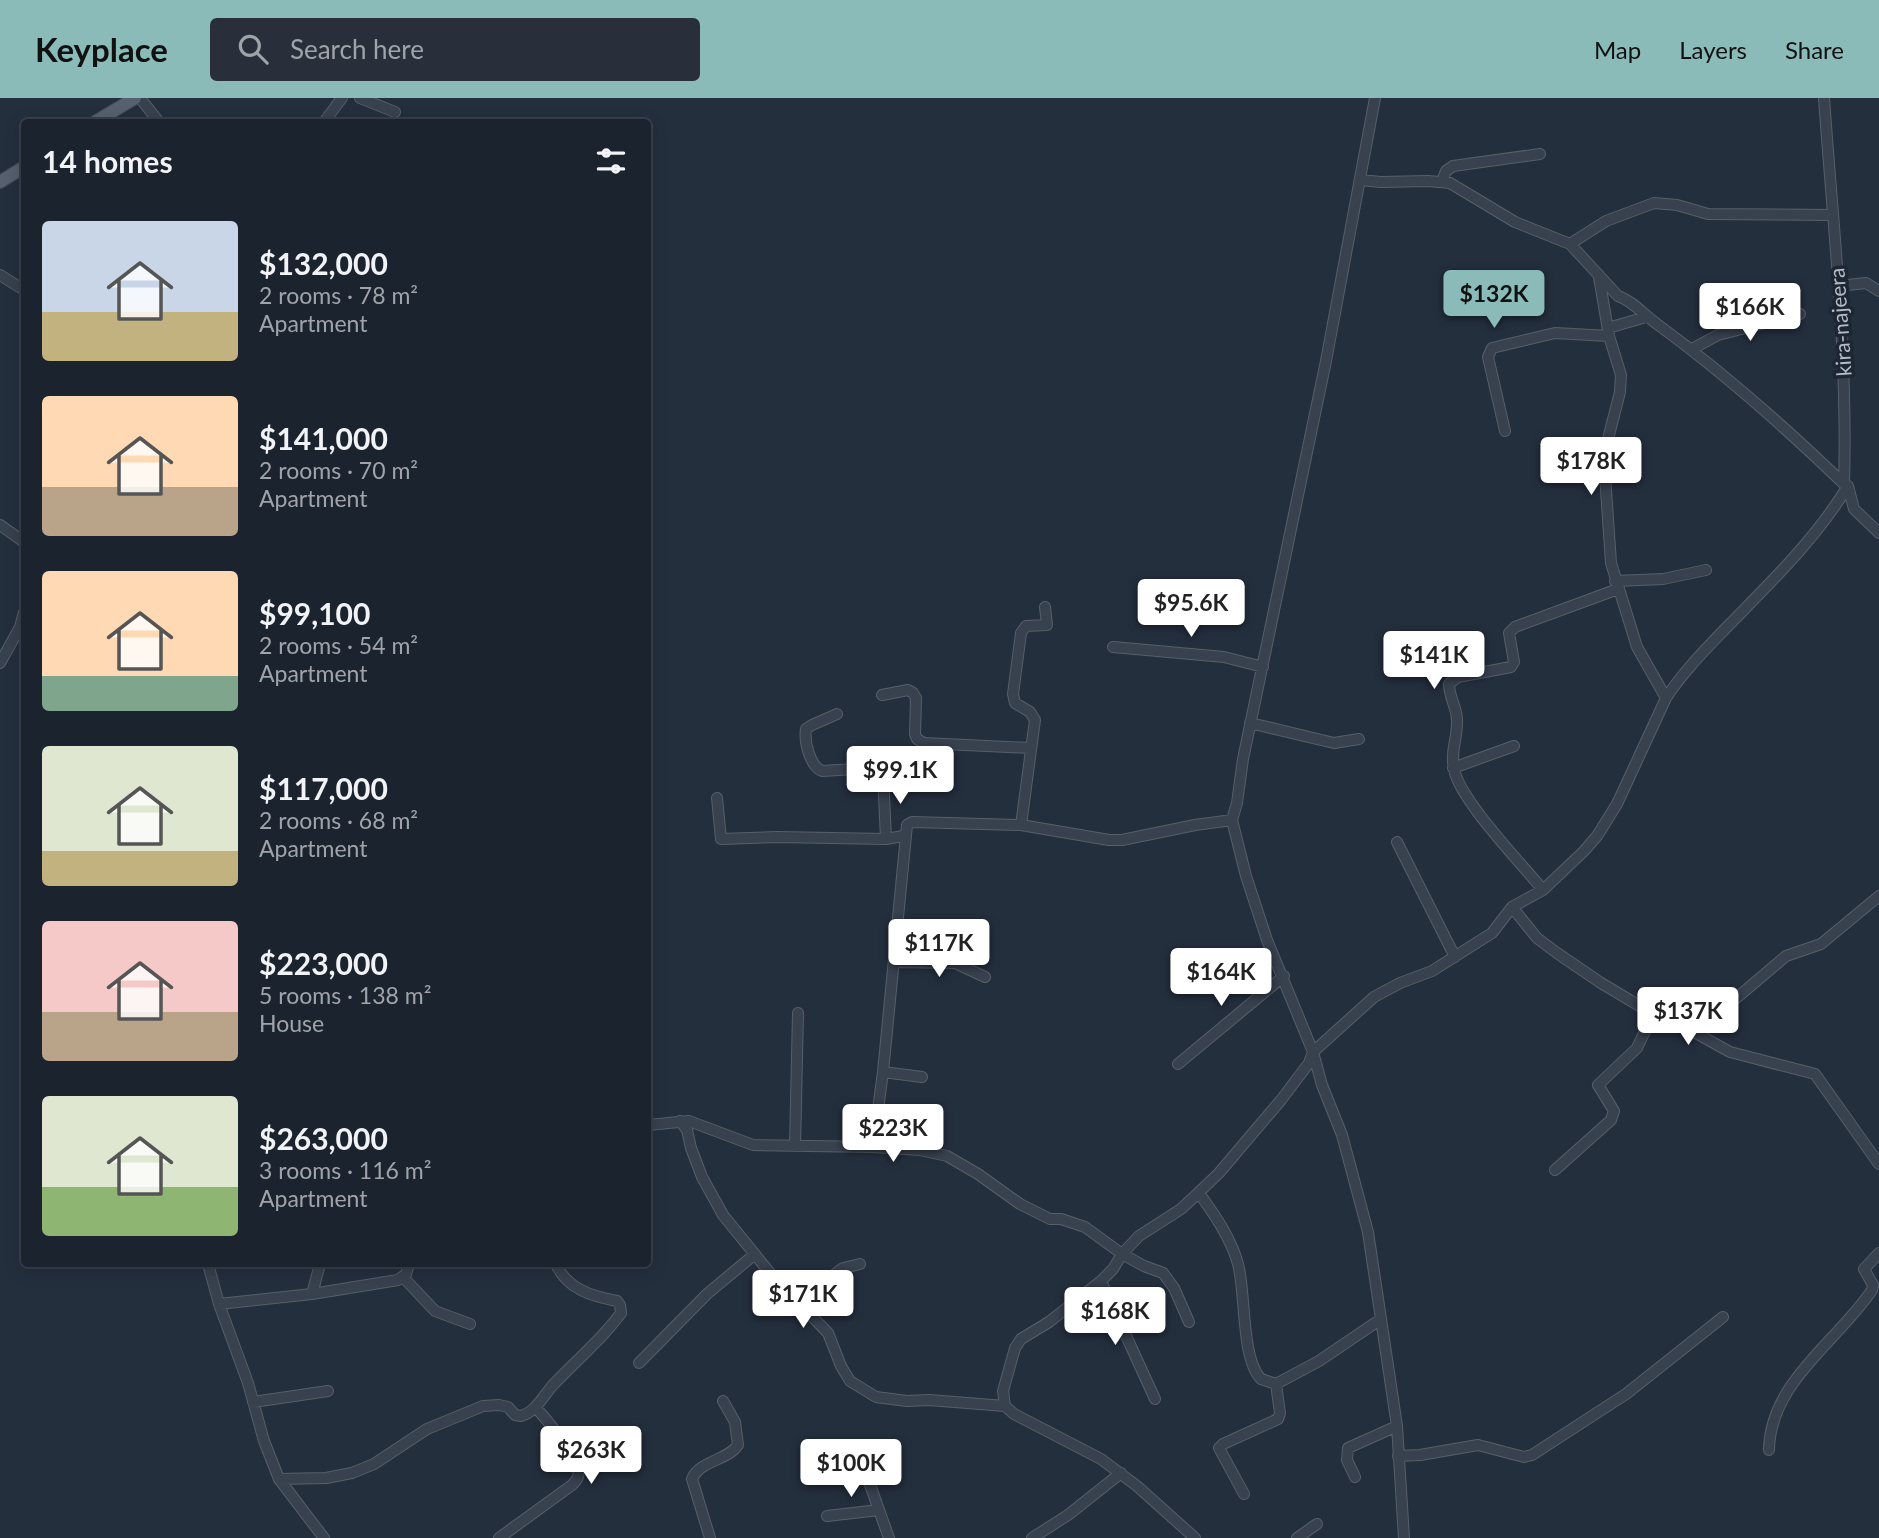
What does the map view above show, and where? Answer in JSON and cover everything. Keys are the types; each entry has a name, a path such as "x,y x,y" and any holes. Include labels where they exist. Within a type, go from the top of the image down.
{"main road":[{"path":"100,119 135,98"},
{"path":"0,182 21,169"}],"street":[{"path":"140,98 157,119"},
{"path":"326,119 342,98 354,98"},
{"path":"360,98 395,112"},
{"path":"1375,98 1232,820 1256,907 1313,1052 1322,1085 1342,1135 1359,1198 1367,1232 1396,1426 1404,1538"},
{"name":"kira-najeera","path":"1824,98 1839,286 1846,421 1846,485 1854,509 1879,533"},
{"path":"1442,181 1446,171 1453,166 1540,154"},
{"path":"1004,1406 1003,1388 1018,1342 1101,1282 1139,1236 1181,1209 1199,1193 1281,1100 1309,1063 1313,1052 1374,997 1400,983 1432,971 1492,933 1512,907 1543,890 1584,851 1607,821 1631,776 1666,698 1696,658 1775,579 1818,530 1846,485 1766,411 1692,349 1646,317 1626,299 1618,296 1570,244 1515,222 1459,188 1442,181 1360,180"},
{"path":"1570,244 1606,221 1654,203 1676,205 1708,214 1832,215"},
{"path":"0,275 21,288"},
{"path":"1599,277 1609,332 1621,375 1620,392 1608,439 1605,475 1609,547 1616,585 1637,647 1666,698"},
{"path":"1839,286 1866,283 1879,291"},
{"path":"1692,349 1718,335 1800,314"},
{"path":"1505,431 1488,357 1492,348 1555,333 1609,332 1646,317"},
{"path":"0,525 21,540"},
{"path":"1543,890 1461,788 1453,768 1457,720 1451,699 1451,681 1458,677 1511,667 1514,662 1509,637 1511,630 1616,585 1706,570"},
{"path":"1021,825 1034,716 1015,703 1013,694 1021,633 1026,626 1046,625 1045,607"},
{"path":"0,663 21,622"},
{"path":"1113,647 1224,657 1263,667"},
{"path":"882,695 908,690 913,692 916,698 915,734 917,739 924,743 1030,748"},
{"path":"837,714 806,729 814,764 820,771 872,768 883,774 886,839"},
{"path":"1250,723 1334,743 1359,739"},
{"path":"1453,768 1514,746"},
{"path":"717,798 721,839 886,839 904,836 906,833"},
{"path":"873,1147 895,962 905,827 912,822 1021,825 1122,841 1183,827 1232,820"},
{"path":"1397,842 1455,957"},
{"path":"1695,1032 1710,1023 1786,956 1821,944 1879,896"},
{"path":"1512,907 1547,945 1601,983 1653,1014 1695,1032 1730,1052 1815,1074 1879,1164"},
{"path":"895,962 955,963 985,977"},
{"path":"1178,1064 1284,976"},
{"path":"795,1146 798,1013"},
{"path":"1555,1170 1611,1120 1614,1111 1598,1084 1637,1048 1653,1014"},
{"path":"883,1072 922,1077"},
{"path":"680,1121 687,1130 691,1148 708,1189 723,1215 828,1333 850,1381 876,1397 1004,1406 1014,1414 1101,1459 1121,1473 1195,1538"},
{"path":"651,1125 680,1121 700,1124 753,1144 873,1147 920,1150 947,1156 1020,1204 1050,1219 1061,1219 1085,1227 1122,1254 1163,1273 1169,1279 1189,1322"},
{"path":"1199,1193 1231,1245 1238,1263 1254,1370 1261,1380 1276,1384 1319,1361 1381,1320"},
{"path":"1769,1450 1770,1431 1775,1415 1791,1387 1872,1290 1873,1285 1864,1269 1879,1253"},
{"path":"639,1363 707,1294 755,1254"},
{"path":"797,1301 843,1268 860,1264"},
{"path":"209,1267 264,1441 279,1479 324,1538"},
{"path":"313,1294 319,1267"},
{"path":"219,1304 313,1294 392,1281 403,1277 408,1267"},
{"path":"279,1479 326,1478 352,1473 374,1464 427,1429 483,1406 508,1407 515,1415 524,1416 580,1362 621,1313 617,1301 574,1288 563,1278 558,1267"},
{"path":"403,1277 435,1311 470,1324"},
{"path":"1101,1282 1155,1399"},
{"path":"1398,1456 1420,1455 1470,1445 1524,1457 1532,1455 1626,1394 1723,1317"},
{"path":"1244,1494 1219,1448 1278,1419 1280,1413 1276,1384"},
{"path":"253,1402 328,1391"},
{"path":"710,1538 692,1477 704,1466 738,1445 734,1418 723,1401"},
{"path":"499,1538 578,1478 578,1470 569,1454 535,1407"},
{"path":"1355,1477 1347,1460 1348,1448 1396,1426"},
{"path":"873,1468 868,1476 889,1538"},
{"path":"1032,1538 1092,1497 1121,1473"},
{"path":"827,1516 879,1510"},
{"path":"1297,1538 1317,1524"}]}
